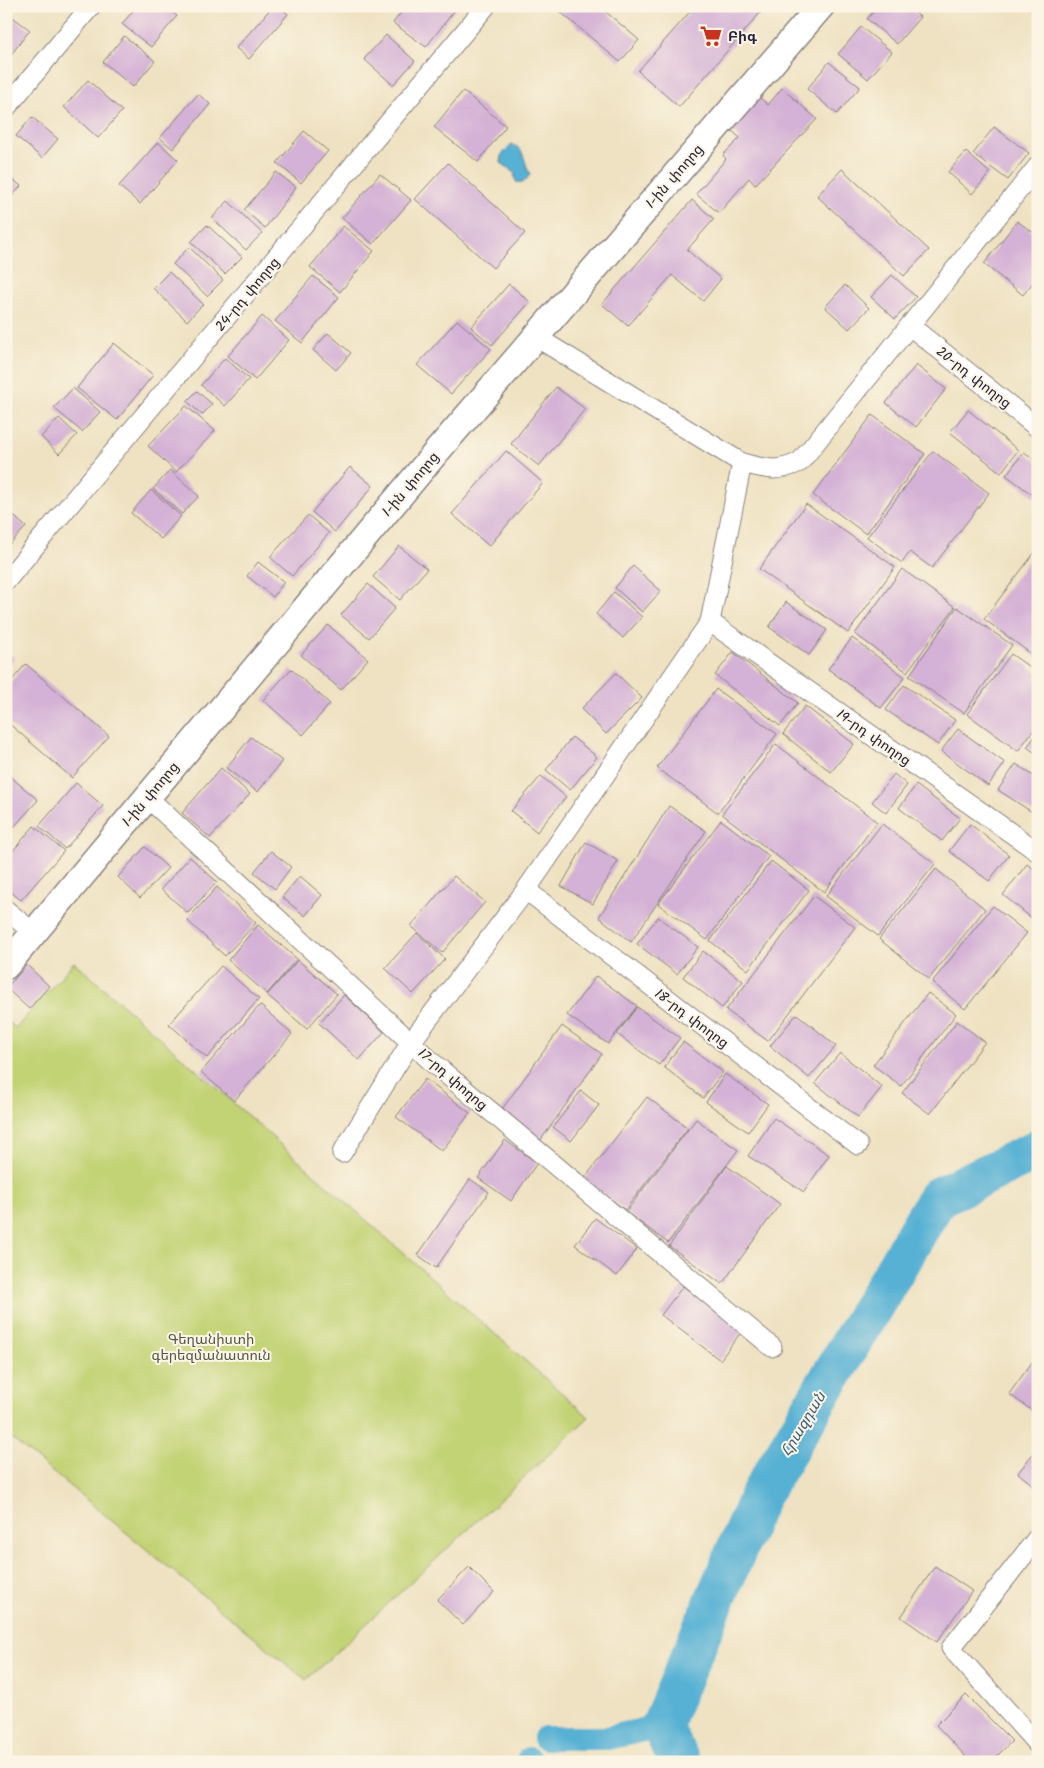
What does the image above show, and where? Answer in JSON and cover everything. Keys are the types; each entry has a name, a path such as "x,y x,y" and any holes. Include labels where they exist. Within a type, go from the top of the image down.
{"main road":[{"name":"1-ին փողոց","path":"6,966 427,464 821,6"}],"street":[{"path":"6,108 91,6"},
{"name":"24-րդ փողոց","path":"6,581 486,6"},
{"path":"536,337 742,463 770,470 785,469 800,462 1038,166"},
{"name":"20-րդ փողոց","path":"910,326 1038,428"},
{"path":"342,1153 411,1042 526,890 710,622 742,463"},
{"name":"19-րդ փողոց","path":"710,622 1038,852"},
{"name":"17-րդ փողոց","path":"147,797 440,1069 772,1347"},
{"name":"18-րդ փողոց","path":"526,890 858,1145"},
{"path":"6,910 34,933"},
{"path":"1038,1536 951,1648 1038,1745"}],"green space":[{"name":"Գեղանիստի գերեզմանատուն","path":"74,962 589,1417 306,1680 6,1434 6,1021 16,1028"}],"water":[{"path":"511,145 516,146 522,152 530,174 523,182 516,182 514,172 501,163 502,154"}],"building":[{"path":"137,6 165,6 177,16 151,47 122,24"},
{"path":"273,6 279,6 288,14 249,59 236,48"},
{"path":"406,6 458,6 426,47 393,23"},
{"path":"561,6 599,6 639,40 620,62 558,10"},
{"path":"695,6 766,6 679,107 638,71"},
{"path":"878,6 908,6 920,17 897,44 867,19"},
{"path":"1026,6 1038,6 1038,15"},
{"path":"6,12 30,30 6,61"},
{"path":"861,27 892,52 868,79 838,54"},
{"path":"386,35 415,61 393,85 364,59"},
{"path":"124,36 155,61 133,87 103,62"},
{"path":"829,62 860,87 837,114 807,89"},
{"path":"88,80 122,111 98,138 64,107"},
{"path":"782,88 817,119 755,185 749,178 719,213 696,194 726,159 723,155 740,138 727,126 756,94 768,105"},
{"path":"463,91 506,126 478,162 434,127"},
{"path":"198,94 210,104 173,149 160,138"},
{"path":"32,117 58,139 42,158 16,136"},
{"path":"994,127 1029,153 1008,180 973,154"},
{"path":"304,131 328,151 301,183 277,163"},
{"path":"158,142 178,160 140,204 119,186"},
{"path":"966,152 990,173 972,194 948,172"},
{"path":"448,163 525,233 493,268 415,199"},
{"path":"842,169 929,250 904,276 817,196"},
{"path":"276,172 296,187 265,228 244,210"},
{"path":"6,174 21,186 6,203"},
{"path":"380,174 411,200 373,244 342,218"},
{"path":"692,200 714,219 687,250 721,279 703,301 672,275 628,326 602,304"},
{"path":"228,201 262,233 246,250 212,218"},
{"path":"1017,221 1038,236 1038,276 1023,295 984,264"},
{"path":"207,225 242,257 225,274 191,242"},
{"path":"343,226 374,251 340,292 310,267"},
{"path":"189,247 223,280 207,296 173,264"},
{"path":"169,272 203,304 187,321 153,288"},
{"path":"892,275 916,297 895,319 871,297"},
{"path":"313,276 339,297 302,343 275,321"},
{"path":"509,284 530,302 492,345 471,327"},
{"path":"845,285 869,308 849,329 825,307"},
{"path":"262,316 289,340 255,380 228,356"},
{"path":"457,320 491,349 451,394 417,365"},
{"path":"328,333 351,353 336,370 313,350"},
{"path":"114,343 153,375 117,420 77,388"},
{"path":"225,358 249,379 225,406 201,385"},
{"path":"916,365 946,389 916,427 886,403"},
{"path":"556,387 585,409 539,466 511,444"},
{"path":"73,388 100,412 82,432 54,408"},
{"path":"197,391 212,404 202,415 187,401"},
{"path":"186,406 215,431 176,472 148,446"},
{"path":"968,410 1018,450 1001,473 950,432"},
{"path":"872,415 925,454 866,534 813,495"},
{"path":"59,418 77,435 59,454 41,437"},
{"path":"506,451 543,483 489,546 452,514"},
{"path":"933,451 989,493 932,568 910,552 902,563 867,537"},
{"path":"1024,452 1038,462 1038,499 1006,475"},
{"path":"350,467 373,486 335,532 312,512"},
{"path":"170,470 199,496 182,514 153,489"},
{"path":"151,490 181,516 161,539 131,513"},
{"path":"806,504 895,567 848,633 759,569"},
{"path":"6,509 26,527 6,548"},
{"path":"308,515 329,533 292,576 270,557"},
{"path":"399,546 427,569 400,600 373,577"},
{"path":"1038,548 1038,659 984,619"},
{"path":"258,562 284,582 273,597 247,576"},
{"path":"633,566 661,591 642,612 615,588"},
{"path":"902,569 955,607 907,672 855,634"},
{"path":"368,584 395,608 369,638 341,615"},
{"path":"614,592 642,617 623,638 596,614"},
{"path":"786,602 827,630 809,655 769,627"},
{"path":"957,607 1012,645 964,713 909,676"},
{"path":"328,625 368,659 341,690 301,655"},
{"path":"852,638 905,677 881,708 828,669"},
{"path":"6,651 14,658 6,668"},
{"path":"733,652 798,703 780,726 715,675"},
{"path":"1011,654 1038,673 1038,724 1018,751 967,714"},
{"path":"26,664 109,736 72,778 6,721 6,687"},
{"path":"291,669 330,704 303,735 263,700"},
{"path":"616,673 642,698 606,734 581,709"},
{"path":"904,685 955,720 938,745 886,710"},
{"path":"716,689 777,734 718,813 657,768"},
{"path":"805,706 854,744 831,772 783,734"},
{"path":"958,729 1005,763 988,786 941,751"},
{"path":"1038,732 1038,755 1027,747"},
{"path":"251,737 282,761 258,792 226,768"},
{"path":"572,737 597,757 570,790 546,770"},
{"path":"776,744 877,822 824,892 722,814"},
{"path":"1016,764 1038,779 1038,816 998,790"},
{"path":"221,768 250,794 210,838 182,813"},
{"path":"6,773 38,800 14,827 6,821"},
{"path":"894,774 907,785 886,813 872,802"},
{"path":"541,776 566,797 537,832 511,811"},
{"path":"76,783 103,806 65,849 39,826"},
{"path":"916,785 960,818 942,841 899,808"},
{"path":"669,806 706,831 631,942 599,917"},
{"path":"721,820 769,856 707,940 658,904"},
{"path":"882,824 935,864 878,936 826,896"},
{"path":"970,824 1009,855 989,881 949,851"},
{"path":"34,826 64,851 21,900 6,888 6,859"},
{"path":"586,842 618,861 593,904 561,886"},
{"path":"145,847 168,868 140,898 118,877"},
{"path":"271,851 291,867 275,889 254,872"},
{"path":"190,857 217,882 188,913 161,889"},
{"path":"771,861 809,890 748,970 710,941"},
{"path":"1027,864 1038,872 1038,923 1003,895"},
{"path":"936,869 985,909 929,979 879,939"},
{"path":"300,876 322,895 305,916 282,897"},
{"path":"454,876 485,902 442,953 411,926"},
{"path":"217,887 256,923 225,956 187,920"},
{"path":"814,896 855,927 768,1041 726,1010"},
{"path":"993,906 1027,933 965,1009 932,982"},
{"path":"658,917 698,947 677,974 637,944"},
{"path":"258,925 297,959 267,994 228,960"},
{"path":"417,933 445,959 413,994 385,968"},
{"path":"703,951 743,981 722,1008 683,977"},
{"path":"298,960 337,994 307,1029 267,995"},
{"path":"27,965 49,986 29,1009 6,988"},
{"path":"221,966 259,999 207,1058 169,1024"},
{"path":"596,976 637,1006 608,1044 567,1015"},
{"path":"928,993 956,1014 901,1086 873,1065"},
{"path":"344,995 384,1032 359,1060 319,1023"},
{"path":"260,1005 292,1034 234,1101 201,1072"},
{"path":"637,1007 680,1038 659,1065 617,1034"},
{"path":"797,1014 836,1046 809,1078 770,1046"},
{"path":"957,1021 985,1042 930,1114 902,1093"},
{"path":"562,1026 602,1054 540,1141 500,1112"},
{"path":"683,1042 723,1072 703,1098 664,1067"},
{"path":"840,1053 882,1087 858,1117 815,1083"},
{"path":"725,1074 768,1104 748,1132 706,1102"},
{"path":"425,1079 470,1113 442,1151 396,1117"},
{"path":"581,1091 599,1105 571,1141 553,1127"},
{"path":"647,1097 688,1128 625,1210 584,1179"},
{"path":"774,1118 829,1155 804,1192 748,1156"},
{"path":"696,1119 738,1150 668,1243 626,1212"},
{"path":"505,1140 537,1163 511,1201 478,1178"},
{"path":"727,1166 780,1204 722,1284 669,1246"},
{"path":"470,1179 489,1192 436,1268 418,1255"},
{"path":"595,1218 637,1249 617,1276 575,1245"},
{"path":"683,1286 742,1331 720,1360 661,1315"},
{"path":"1038,1354 1038,1415 1009,1394"},
{"path":"1038,1447 1038,1489 1018,1473"},
{"path":"935,1566 972,1591 937,1642 901,1617"},
{"path":"469,1567 494,1592 463,1625 437,1600"},
{"path":"966,1695 1012,1741 991,1762 971,1762 936,1725"}],"waterway":[{"name":"Հրազդան","path":"680,1762 661,1726 759,1497 938,1197 1038,1150"},
{"path":"545,1738 607,1738 661,1726"}],"place":[{"name":"Բիգ","path":"711,36"}]}
